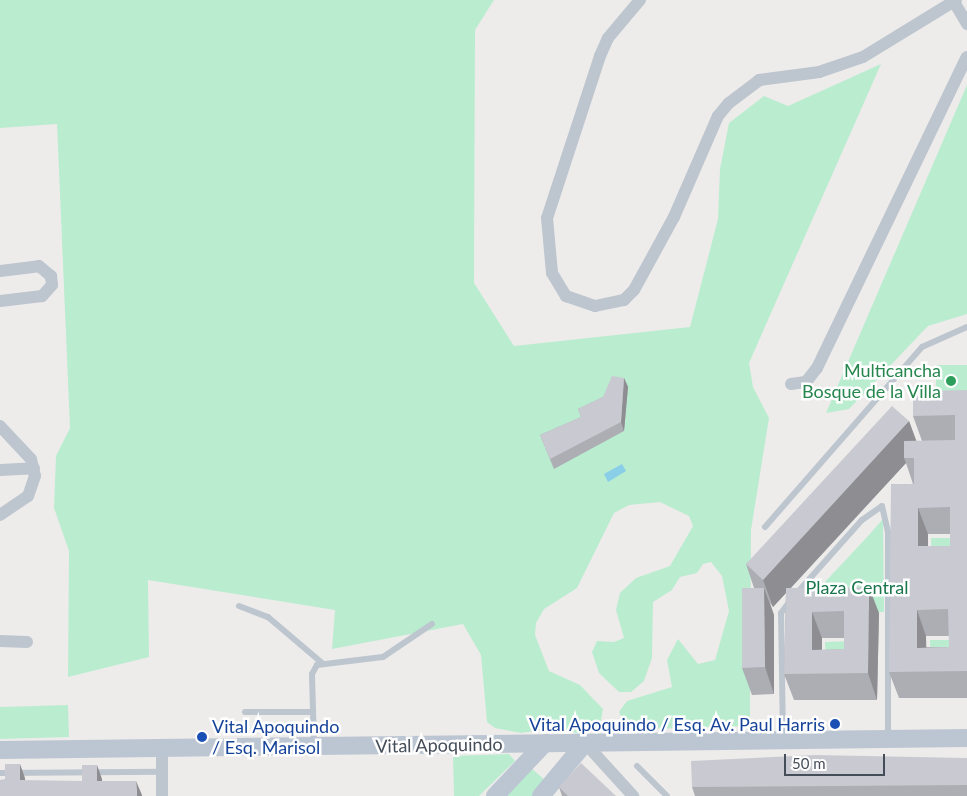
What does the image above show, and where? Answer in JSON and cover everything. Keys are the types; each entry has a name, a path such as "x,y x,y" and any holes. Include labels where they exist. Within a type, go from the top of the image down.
{"street":[{"path":"640,0 608,38 600,56 547,218 552,274 566,296 595,306 618,302 634,290 674,216 718,116 729,103 759,80 819,72 863,57 955,1 967,24"},
{"path":"792,384 806,382 817,368 967,57"},
{"path":"0,271 39,266 51,276 52,285 42,296 0,301"},
{"path":"0,426 34,468"},
{"path":"0,470 34,468"},
{"path":"0,515 28,496 34,468"},
{"path":"0,641 27,642"},
{"name":"Vital Apoquindo","path":"0,750 967,738"},
{"path":"495,796 545,743"},
{"path":"541,796 585,743 633,796"},
{"path":"162,748 162,796"}],"lane":[{"path":"765,527 922,347 967,327"},
{"path":"783,740 781,613 862,520 882,506 888,532 888,738"},
{"path":"239,606 268,617 322,663"},
{"path":"314,746 312,674 322,663 383,657 432,624"},
{"path":"245,712 313,712"},
{"path":"637,766 667,796"},
{"path":"0,773 162,772"}],"green space":[{"path":"0,0 494,0 475,30 474,283 514,346 690,327 718,219 720,169 729,123 764,96 788,106 881,64 749,363 753,387 769,418 751,530 750,726 647,729 624,722 619,712 627,701 672,687 667,660 678,639 698,664 715,660 729,611 722,576 711,562 703,564 697,573 680,577 672,590 653,602 652,658 644,681 631,692 619,692 599,673 592,652 597,641 614,642 624,638 616,610 620,593 636,578 670,566 693,526 689,516 660,502 629,505 614,513 577,588 544,609 536,623 535,635 549,671 580,685 603,709 600,726 579,734 558,727 521,733 495,728 487,722 481,655 463,624 332,649 335,610 148,580 149,657 68,677 69,551 54,508 56,456 70,428 57,124 0,128"},
{"path":"967,85 967,314 928,326 849,409 826,413"},
{"name":"Multicancha Bosque de la Villa","path":"936,365 967,365 967,396 936,397"},
{"name":"Plaza Central","path":"883,519 884,612 795,614 868,536"},
{"path":"931,538 957,538 932,569"},
{"path":"930,640 956,640 931,671"},
{"path":"851,641 826,672 825,642"},
{"path":"68,705 69,737 0,739 0,707"},
{"path":"509,754 515,761 479,796 454,796 453,756"},
{"path":"531,768 546,781 532,796 504,796"}],"water":[{"path":"622,464 626,471 608,482 604,474"}],"building":[{"path":"612,376 624,378 621,422 550,459 540,435 581,417 578,409 603,397"},
{"path":"967,390 967,671 889,672 891,484 914,484 914,458 904,458 904,441 955,440 955,415 913,416 913,391","holes":["950,507 950,546 918,546 918,508","948,609 949,647 917,648 917,610"]},
{"path":"892,406 909,421 763,580 746,564"},
{"path":"869,587 868,673 784,674 786,588","holes":["844,611 844,649 812,650 812,612"]},
{"path":"742,588 764,588 765,667 742,668"},
{"path":"815,755 967,758 967,785 692,787 691,761"},
{"path":"581,763 616,796 568,796 559,787"},
{"path":"5,764 20,764 20,780 82,781 82,765 97,765 97,781 136,781 137,796 0,796 0,780 5,779"}],"place":[{"name":"Multicancha Bosque de la Villa","path":"951,381"},
{"name":"Vital Apoquindo / Esq. Av. Paul Harris","path":"835,724"},
{"name":"Vital Apoquindo / Esq. Marisol","path":"202,737"}]}
